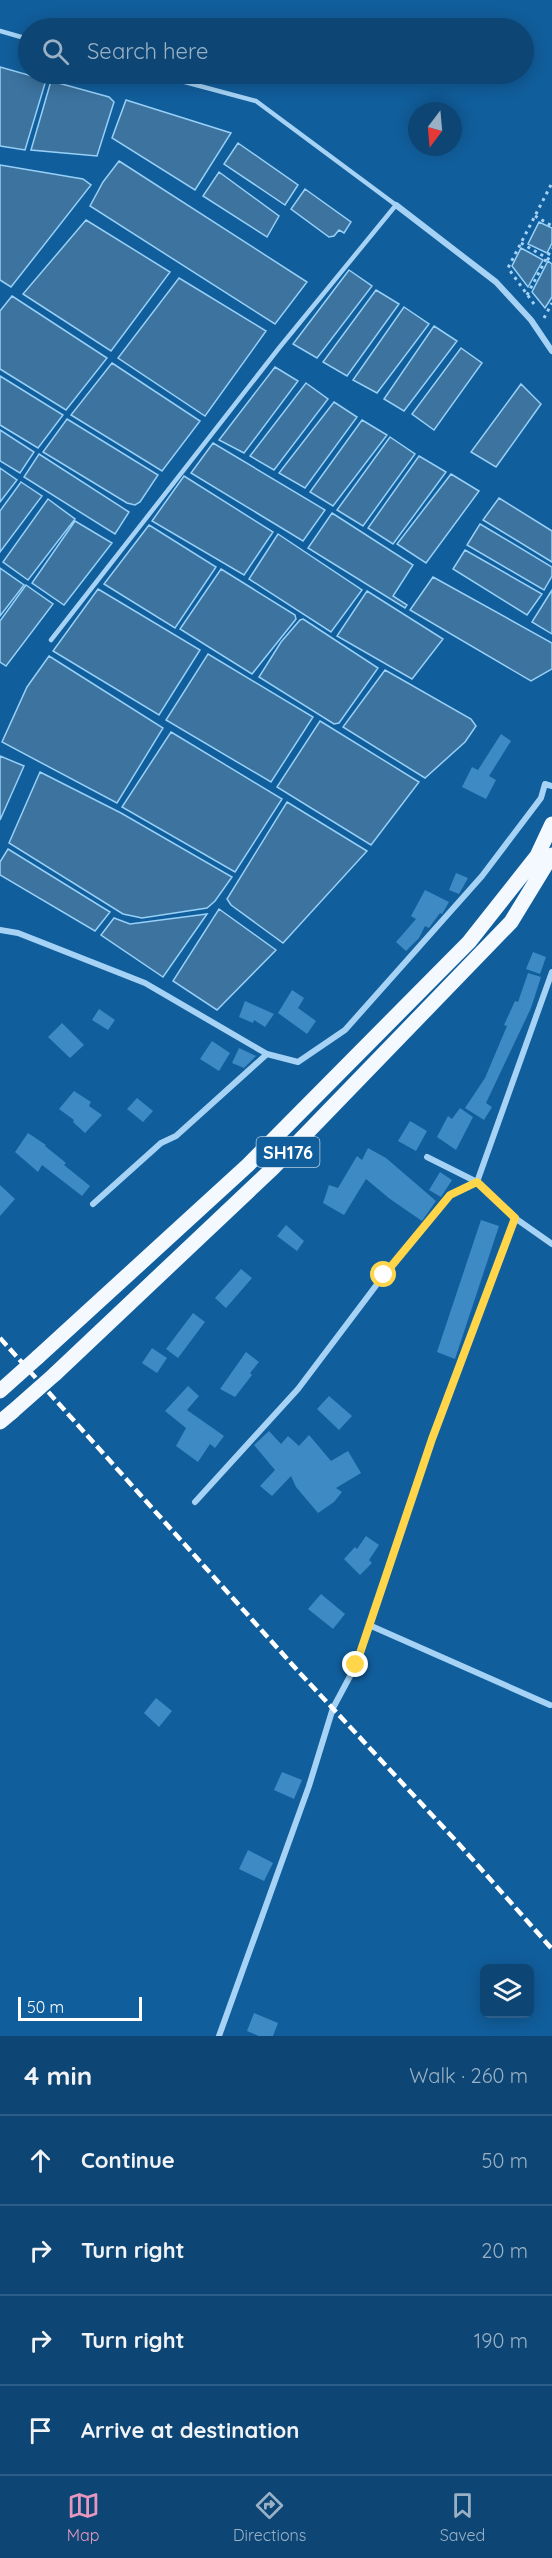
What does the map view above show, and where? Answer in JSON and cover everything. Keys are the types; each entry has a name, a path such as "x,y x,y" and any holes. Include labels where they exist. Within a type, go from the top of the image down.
{"main road":[{"path":"0,1390 38,1358 248,1165 469,942 537,856 552,824"},
{"name":"SH176","path":"6,1417 56,1374 273,1168 511,922 552,855"}],"street":[{"path":"396,205 496,282 531,320 552,351"},
{"path":"0,930 18,933 145,983 267,1054 298,1062 345,1030 482,876 541,798 545,784 552,786"},
{"path":"195,1502 298,1389 384,1275 450,1195 477,1182 552,972"},
{"path":"93,1204 161,1143 176,1136 267,1054"},
{"path":"427,1157 477,1182 515,1218 552,1245"},
{"path":"219,2036 309,1786 333,1708 356,1665 432,1439 515,1218"},
{"path":"369,1625 550,1705"}],"lane":[{"path":"0,31 18,36"},
{"path":"51,640 279,348 396,205 256,101 192,84"}],"path":[{"path":"552,183 508,268 545,320 552,303"},
{"path":"535,216 552,226"},
{"path":"521,243 552,261"},
{"path":"527,295 552,248"}],"water":[{"path":"0,67 18,72 18,84 45,84 25,150 0,146"},
{"path":"50,84 62,84 109,97 114,102 97,156 31,150"},
{"path":"126,100 231,133 195,190 112,138"},
{"path":"238,143 298,185 285,205 224,164"},
{"path":"119,161 307,282 275,324 90,206 103,182"},
{"path":"0,165 83,179 91,185 11,287 0,280"},
{"path":"219,172 279,216 267,237 203,196"},
{"path":"305,189 351,222 344,233 339,230 334,236 329,237 291,209"},
{"path":"86,220 170,272 111,351 23,294"},
{"path":"539,222 552,228 552,243 547,253 528,244"},
{"path":"521,248 543,260 528,287 512,266"},
{"path":"548,261 552,264 552,297 545,308 532,292"},
{"path":"349,270 372,286 317,358 293,344"},
{"path":"179,278 266,331 205,416 118,358"},
{"path":"376,290 399,304 347,376 323,362"},
{"path":"12,296 107,358 66,410 0,369 0,311"},
{"path":"404,307 429,324 377,393 353,380"},
{"path":"434,326 457,341 404,411 384,399"},
{"path":"461,348 482,363 434,430 412,414"},
{"path":"112,363 200,421 162,471 71,415"},
{"path":"275,367 298,381 244,453 219,440"},
{"path":"0,376 63,415 38,448 0,425"},
{"path":"306,383 328,399 274,470 250,456"},
{"path":"521,384 541,404 496,467 471,452"},
{"path":"334,402 357,417 305,488 279,473"},
{"path":"67,419 158,475 140,502 135,505 127,503 43,452"},
{"path":"362,420 387,435 333,506 310,492"},
{"path":"0,430 34,452 20,473 0,461"},
{"path":"390,437 415,454 363,526 337,510"},
{"path":"213,443 325,510 303,541 191,473"},
{"path":"39,454 129,512 115,534 24,477"},
{"path":"419,456 446,472 393,544 368,528"},
{"path":"0,468 17,480 0,502"},
{"path":"451,474 479,491 426,563 397,544"},
{"path":"184,476 273,532 244,575 152,521"},
{"path":"21,482 42,496 0,552 0,511"},
{"path":"499,498 552,531 552,562 483,520"},
{"path":"48,499 75,519 28,580 3,562"},
{"path":"332,513 413,565 393,596 407,605 405,608 308,548"},
{"path":"75,521 112,543 64,605 32,583"},
{"path":"480,524 552,567 552,576 544,590 467,545"},
{"path":"149,525 216,567 175,628 104,584"},
{"path":"278,534 362,590 331,632 249,579"},
{"path":"465,550 542,594 527,615 453,569"},
{"path":"0,568 24,585 0,616"},
{"path":"221,569 295,615 296,619 252,674 180,629"},
{"path":"433,577 552,643 552,669 531,681 410,610"},
{"path":"26,585 53,604 6,666 0,662 0,621"},
{"path":"98,589 200,650 159,715 53,651"},
{"path":"552,590 552,634 532,622"},
{"path":"367,591 443,639 412,679 337,636"},
{"path":"303,619 378,668 339,723 334,724 259,677 281,642"},
{"path":"208,654 313,717 271,782 166,720"},
{"path":"49,656 163,728 117,803 2,742 27,687"},
{"path":"385,670 471,719 476,726 465,742 425,778 343,727"},
{"path":"320,721 419,782 371,845 277,787"},
{"path":"171,732 282,799 235,872 122,807"},
{"path":"0,756 24,766 0,820"},
{"path":"40,772 121,813 232,877 215,901 207,908 142,918 123,914 9,843"},
{"path":"287,802 367,851 283,943 231,905 227,899"},
{"path":"8,849 110,912 95,931 0,875 0,862"},
{"path":"219,909 276,950 217,1010 173,981"},
{"path":"207,914 163,977 101,935 114,918 130,924"}],"building":[{"path":"501,734 511,741 489,776 496,780 486,799 462,787 472,767 478,770"},
{"path":"456,873 468,878 459,894 449,890"},
{"path":"425,890 449,902 442,914 440,913 429,928 425,926 419,938 406,951 396,942 416,919 411,916"},
{"path":"533,952 546,957 540,974 526,969"},
{"path":"528,973 541,977 531,1008 486,1103 492,1107 484,1120 465,1108 485,1078 507,1026 504,1025 515,1001 518,1002"},
{"path":"292,990 304,998 298,1008 316,1021 307,1034 278,1013"},
{"path":"245,1001 274,1014 265,1027 254,1020 253,1023 239,1017"},
{"path":"99,1009 115,1020 108,1030 92,1020"},
{"path":"62,1023 84,1045 70,1058 48,1037"},
{"path":"212,1041 230,1053 219,1071 200,1059"},
{"path":"239,1048 256,1056 244,1068 232,1063"},
{"path":"74,1091 91,1102 89,1106 102,1115 85,1133 73,1122 74,1120 59,1109"},
{"path":"137,1098 153,1111 143,1122 127,1109"},
{"path":"460,1108 473,1117 456,1150 437,1137 448,1116 452,1119"},
{"path":"410,1121 427,1131 416,1151 398,1141"},
{"path":"28,1133 46,1145 66,1163 64,1165 90,1186 82,1196 42,1165 38,1172 15,1152"},
{"path":"368,1148 386,1158 436,1201 422,1221 366,1179 344,1215 323,1203 329,1185 338,1188 357,1156 362,1160"},
{"path":"440,1172 452,1180 441,1197 429,1190"},
{"path":"0,1185 15,1199 0,1216"},
{"path":"481,1220 499,1226 455,1359 437,1352"},
{"path":"286,1225 304,1241 297,1251 277,1236"},
{"path":"241,1269 252,1278 226,1308 215,1298"},
{"path":"193,1313 205,1322 178,1358 166,1349"},
{"path":"152,1348 167,1358 157,1373 142,1363"},
{"path":"246,1352 259,1362 235,1397 220,1389"},
{"path":"188,1386 199,1396 187,1410 224,1436 215,1448 210,1444 198,1462 176,1446 186,1428 165,1411"},
{"path":"329,1396 352,1416 339,1430 317,1409"},
{"path":"269,1431 281,1444 288,1436 299,1446 309,1435 331,1461 348,1451 361,1473 336,1488 342,1492 334,1502 318,1513 296,1487 291,1476 272,1496 260,1486 275,1470 254,1445"},
{"path":"366,1536 379,1545 369,1560 372,1563 360,1575 344,1559 355,1547 357,1549"},
{"path":"321,1594 345,1614 333,1629 308,1609"},
{"path":"156,1698 172,1711 159,1727 144,1713"},
{"path":"282,1772 302,1780 294,1799 274,1790"},
{"path":"248,1850 273,1863 264,1881 239,1869"},
{"path":"254,2013 278,2023 273,2036 259,2036 247,2031"}],"railway":[{"path":"0,1338 298,1671 458,1843 552,1949"}],"route":[{"path":"356,1665 432,1439 515,1218 477,1182 450,1195 384,1275"}]}
